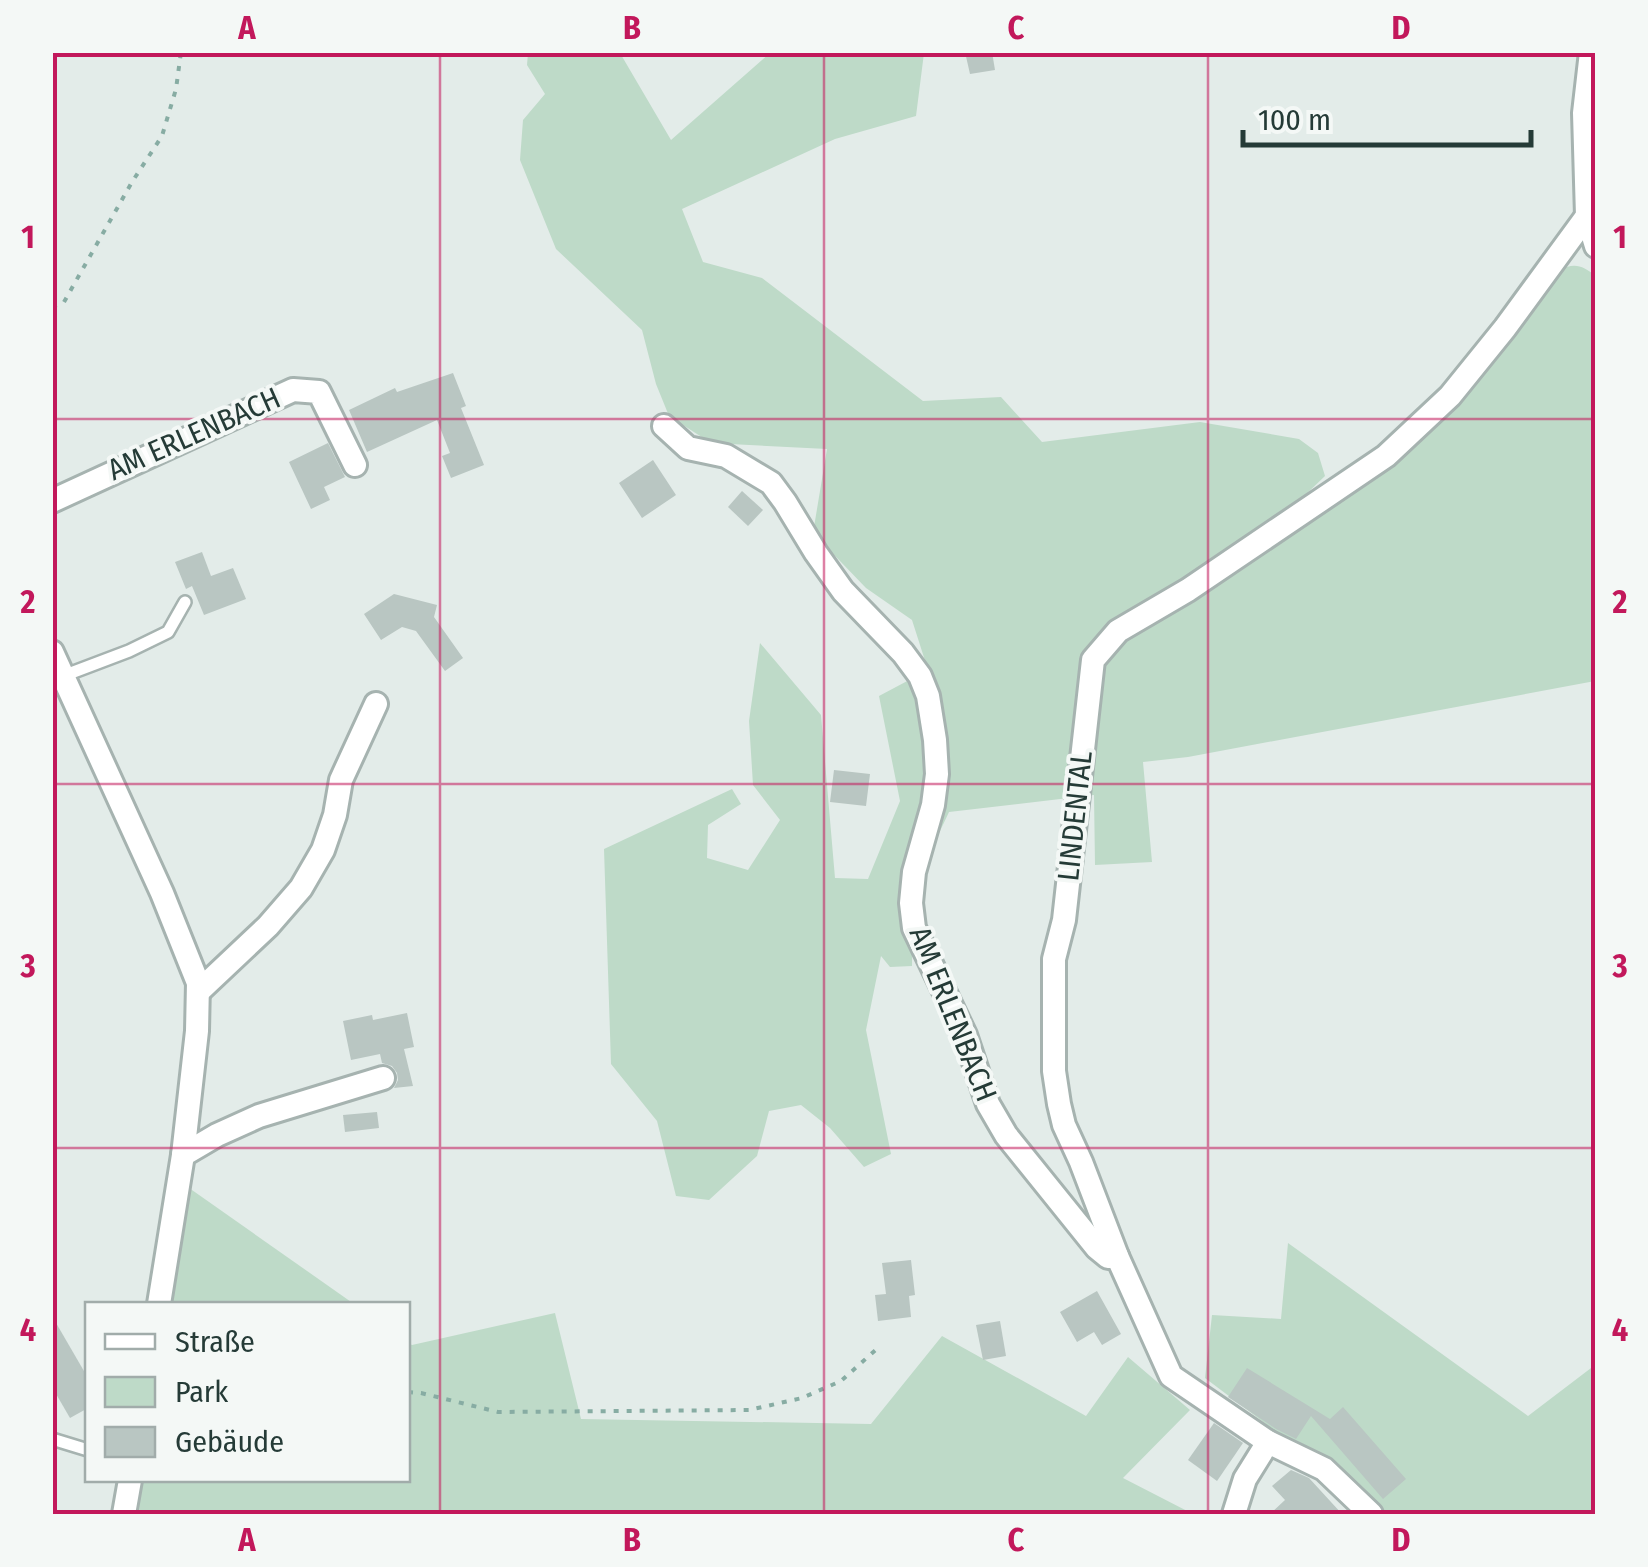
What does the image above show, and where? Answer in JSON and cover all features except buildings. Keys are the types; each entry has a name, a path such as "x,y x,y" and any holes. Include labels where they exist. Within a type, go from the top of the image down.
{"street":[{"path":"1590,52 1584,113 1587,216 1596,246"},
{"name":"LINDENTAL","path":"1371,1514 1324,1470 1268,1442 1170,1376 1064,1125 1054,1071 1054,959 1064,920 1093,660 1118,631 1188,590 1386,456 1450,396 1587,216"},
{"path":"1557,257 1596,259"},
{"name":"AM ERLENBACH","path":"52,501 293,390 318,392 355,466"},
{"name":"AM ERLENBACH","path":"664,426 688,448 726,456 771,483 844,590 920,676 928,696 937,774 933,806 914,872 914,928 965,1034 988,1104 1006,1135 1097,1248 1108,1257 1117,1256"},
{"path":"52,652 162,893 198,983 197,1031 183,1155 158,1302"},
{"path":"198,992 268,926 301,888 323,850 341,780 376,704"},
{"path":"183,1155 259,1116 383,1078"},
{"path":"1234,1514 1245,1479 1268,1442"},
{"path":"124,1514 129,1482"}],"lane":[{"path":"63,676 168,632 185,602"},
{"path":"52,1439 85,1449"}],"path":[{"path":"52,307 64,302 162,136 176,89 181,52"},
{"path":"410,1392 498,1412 750,1410 802,1398 840,1381 880,1346"}],"green space":[{"path":"528,53 620,53 671,140 770,53 924,53 916,116 835,139 682,209 703,262 762,278 923,401 1001,397 1042,442 1200,422 1299,439 1318,453 1325,476 1302,498 1174,588 1103,632 1132,632 1342,498 1558,271 1569,266 1586,269 1596,276 1595,681 1188,757 1143,762 1152,862 1095,865 1094,795 949,812 913,888 912,966 890,967 881,956 866,1030 891,1154 864,1167 830,1128 801,1105 769,1111 757,1156 709,1200 676,1196 657,1121 611,1064 604,849 732,789 741,804 708,825 707,858 748,870 780,820 753,785 749,721 760,643 821,715 835,878 868,879 900,801 879,696 928,670 912,620 866,588 813,533 827,449 711,443 669,416 642,330 556,249 520,160 523,120 545,94 527,65"},
{"path":"182,1183 351,1302 165,1302"},
{"path":"1288,1243 1528,1416 1595,1365 1595,1514 1385,1514 1205,1378 1212,1315 1281,1319"},
{"path":"555,1313 581,1419 871,1424 942,1336 1086,1416 1128,1357 1190,1410 1123,1478 1193,1514 134,1514 139,1482 410,1482 412,1345"}]}
